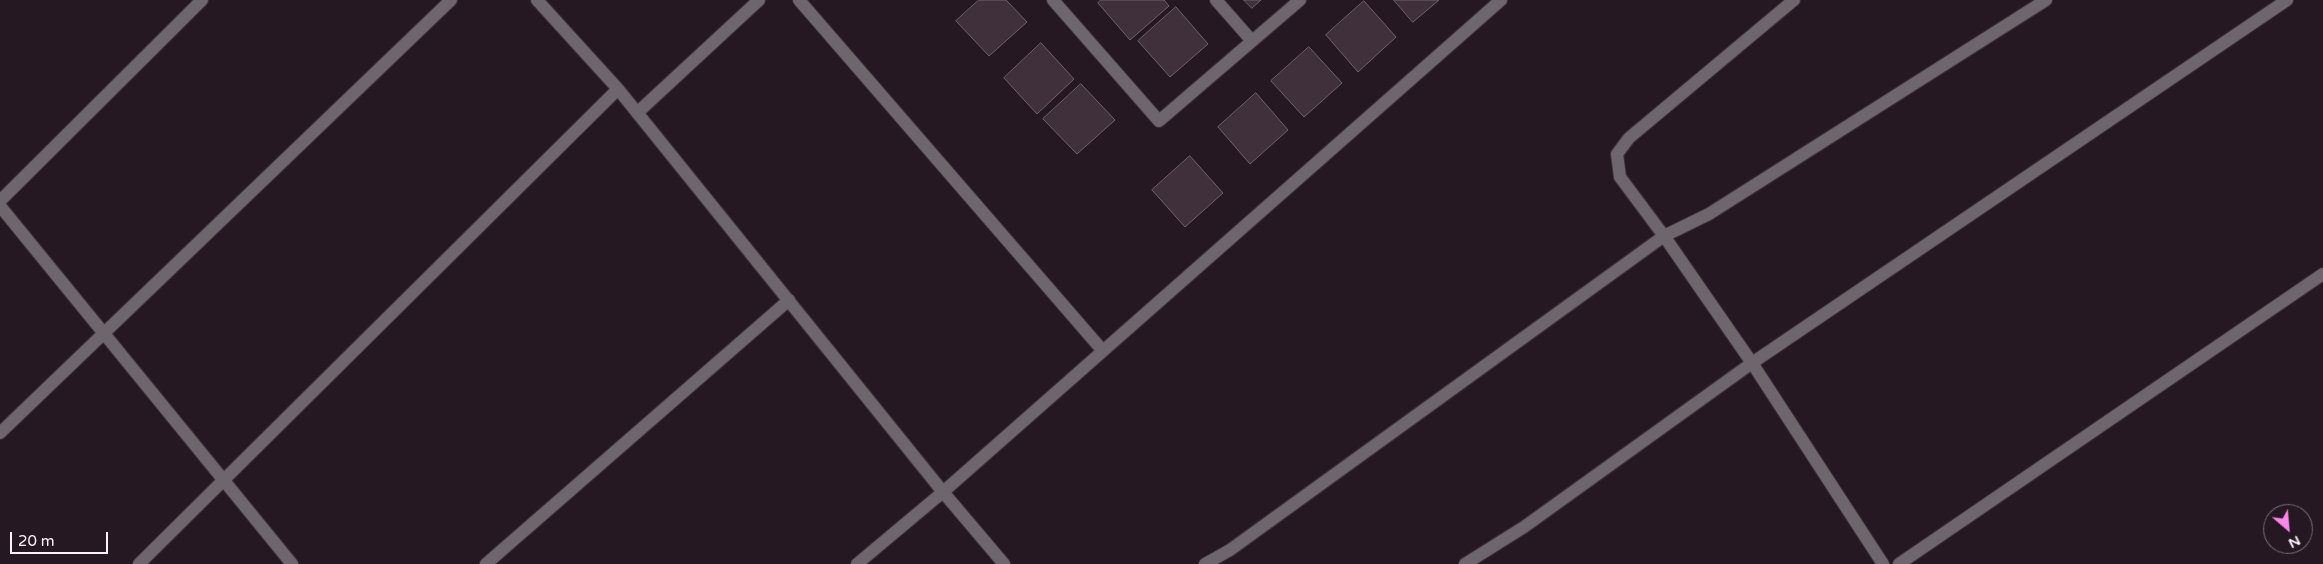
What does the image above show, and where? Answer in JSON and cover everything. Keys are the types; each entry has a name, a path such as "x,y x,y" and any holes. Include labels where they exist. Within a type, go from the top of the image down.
{"street":[{"path":"0,201 202,0"},
{"path":"0,433 451,0"},
{"path":"537,0 618,89 943,492 1004,564"},
{"path":"638,114 759,0"},
{"path":"799,0 1103,351"},
{"path":"1053,0 1159,121 1300,0"},
{"path":"1216,0 1252,41"},
{"path":"857,564 943,492 1501,0"},
{"path":"1794,0 1630,138 1617,154 1620,176 1752,363 1883,564"},
{"path":"1205,564 1230,550 1664,236 1709,214 2046,0"},
{"path":"1465,564 1524,527 1752,363 2287,0"},
{"path":"139,564 618,89"},
{"path":"0,206 292,564"},
{"path":"1899,564 2323,274"},
{"path":"486,564 789,300"}],"building":[{"path":"979,0 1006,0 1027,22 989,56 956,21"},
{"path":"1101,0 1164,0 1169,6 1130,40 1098,3"},
{"path":"1244,0 1261,0 1252,8"},
{"path":"1394,0 1439,0 1413,22"},
{"path":"1364,1 1396,37 1358,72 1326,35"},
{"path":"1176,7 1208,44 1170,77 1138,41"},
{"path":"1041,43 1074,79 1037,114 1004,78"},
{"path":"1309,47 1342,83 1304,117 1271,81"},
{"path":"1081,84 1115,120 1077,154 1043,119"},
{"path":"1256,93 1288,130 1250,164 1218,127"},
{"path":"1190,156 1223,193 1185,227 1152,190"}]}
